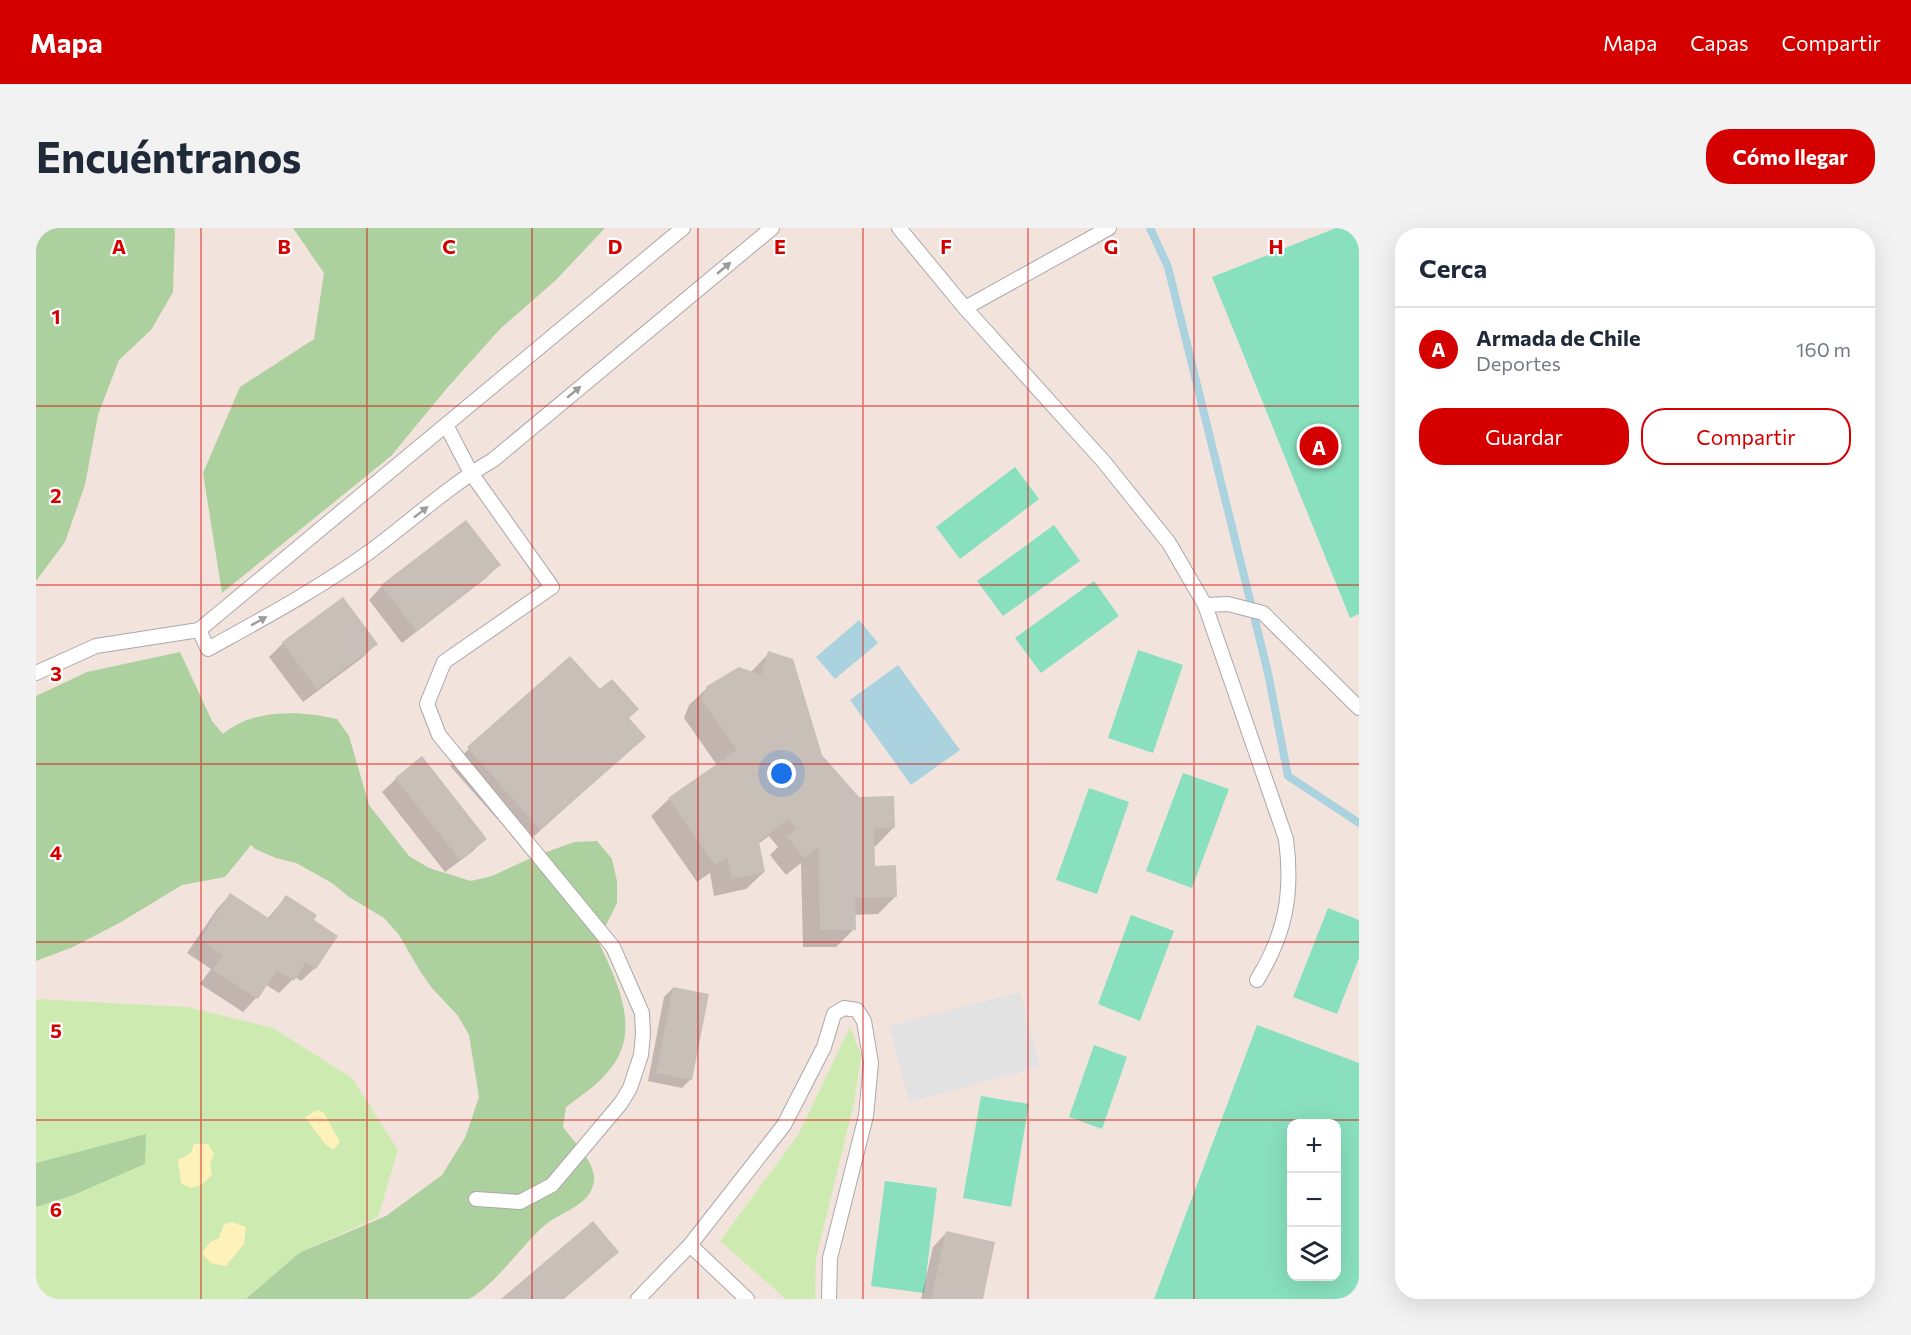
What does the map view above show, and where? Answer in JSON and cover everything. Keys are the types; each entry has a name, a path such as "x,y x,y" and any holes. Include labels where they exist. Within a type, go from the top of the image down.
{"lane":[{"path":"36,673 96,646 199,630 683,228"},
{"path":"199,630 208,649 289,604 370,551 471,473 493,460 772,228"},
{"path":"899,228 965,308 1104,462 1169,543 1205,605 1279,816 1288,855 1289,887 1286,911 1280,935 1270,959 1257,980"},
{"path":"965,308 1109,228"},
{"path":"446,425 471,473 552,587 444,662 427,704 439,735 613,947 642,1013 643,1034 641,1055 636,1071 621,1103 552,1185 520,1202 476,1199"},
{"path":"1205,605 1228,604 1263,613 1359,708"},
{"path":"638,1299 690,1245 784,1125 824,1047 834,1014 844,1008 857,1010 864,1021 871,1063 866,1116 830,1258 829,1299"},
{"path":"690,1245 747,1299"}],"shaded area":[{"path":"36,228 1359,228 1359,1299 36,1299"},
{"path":"1020,992 1040,1067 909,1102 889,1026"}],"green space":[{"path":"36,228 174,228 175,231 173,292 151,330 119,360 98,415 85,485 65,542 36,581"},
{"path":"293,228 605,228 556,280 500,329 391,456 222,593 203,473 240,387 314,339 324,273"},
{"path":"1336,228 1359,228 1359,614 1350,618 1212,277"},
{"path":"1015,467 1039,499 960,559 936,527"},
{"path":"1054,525 1080,561 1003,616 977,581"},
{"path":"1094,581 1119,616 1041,673 1015,638"},
{"path":"1138,650 1183,665 1153,753 1108,738"},
{"path":"180,652 212,721 223,734 248,720 278,714 308,714 337,719 349,736 369,805 409,856 429,868 471,881 492,876 533,857 574,842 597,841 612,859 617,881 617,903 598,941 612,971 623,1004 625,1037 620,1053 606,1074 566,1107 563,1127 588,1159 594,1174 592,1190 574,1208 545,1225 488,1285 469,1299 246,1299 299,1253 386,1216 442,1175 465,1138 479,1097 469,1035 458,1016 432,988 399,935 384,918 349,897 332,883 296,863 276,858 251,845 225,877 182,885 121,922 73,947 36,961 36,696 87,672"},
{"path":"1183,773 1229,789 1192,888 1146,871"},
{"path":"1089,788 1129,802 1097,894 1056,880"},
{"path":"1328,908 1359,920 1359,958 1337,1014 1293,997"},
{"path":"1131,915 1174,931 1140,1021 1098,1004"},
{"path":"36,999 187,1007 273,1028 352,1078 398,1150 378,1217 299,1253 246,1299 36,1299"},
{"path":"1257,1025 1359,1063 1359,1299 1154,1299"},
{"path":"850,1027 861,1055 854,1103 816,1258 815,1299 786,1299 720,1241 798,1135"},
{"path":"1094,1045 1127,1057 1102,1129 1069,1117"},
{"path":"981,1096 1029,1104 1011,1207 963,1198"},
{"path":"146,1134 145,1164 71,1196 36,1207 36,1163"},
{"path":"885,1181 937,1188 924,1293 871,1286"}],"sand":[{"path":"318,1110 324,1113 340,1142 333,1150 325,1144 305,1117"},
{"path":"194,1144 208,1144 214,1154 210,1164 212,1175 201,1185 191,1188 181,1183 178,1160 191,1153"},
{"path":"232,1222 246,1227 244,1244 226,1266 211,1263 202,1253 210,1242 219,1238 224,1224"}],"water":[{"path":"859,620 878,643 835,679 816,657"},
{"path":"898,665 960,750 911,785 850,700"}],"building":[{"path":"466,520 501,565 416,631 381,585"},
{"path":"343,597 378,644 317,689 282,642"},
{"path":"768,651 793,659 822,755 859,797 894,796 895,828 874,829 875,866 896,865 897,897 855,898 856,930 820,930 819,847 804,858 787,837 796,829 788,819 759,842 765,872 732,879 727,857 715,865 668,798 737,750 701,699 707,686 739,667 761,675"},
{"path":"570,656 600,689 612,679 639,709 629,718 646,737 540,830 467,747"},
{"path":"422,756 487,839 460,860 395,778"},
{"path":"230,893 270,919 286,895 317,915 314,920 338,936 316,969 306,962 294,981 277,970 258,999 213,970 223,955 200,939"},
{"path":"673,987 709,994 692,1080 656,1073"},
{"path":"593,1221 619,1252 564,1299 501,1299"},
{"path":"946,1231 995,1242 983,1299 931,1299"}],"waterway":[{"path":"1150,228 1168,267 1268,673 1288,776 1359,823"}],"place":[{"name":"Armada de Chile","path":"1319,446"}]}
